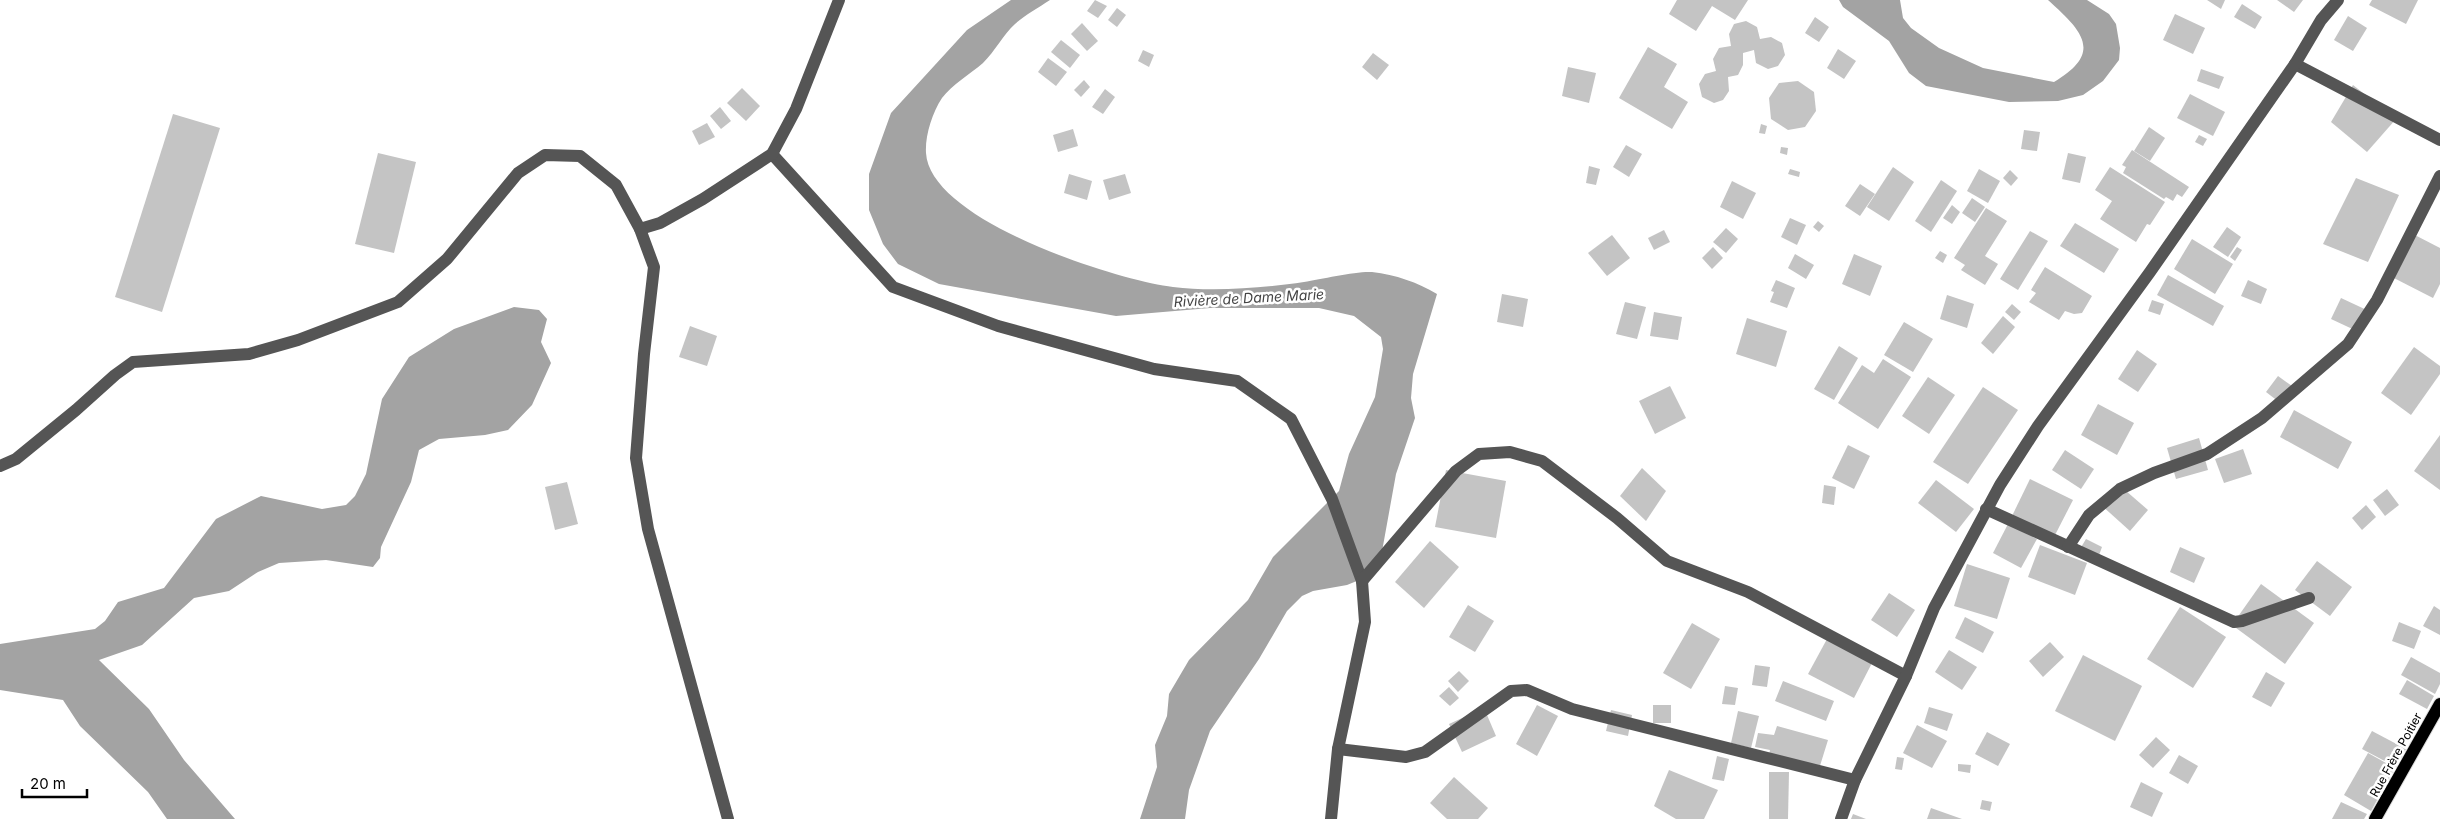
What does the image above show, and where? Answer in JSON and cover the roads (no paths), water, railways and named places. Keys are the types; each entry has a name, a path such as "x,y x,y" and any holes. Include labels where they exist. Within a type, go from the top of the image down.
{"main road":[{"name":"Rue Frère Poitier","path":"2375,819 2440,704"}],"street":[{"path":"640,229 660,223 703,199 772,154 796,109 839,0"},
{"path":"1841,819 1856,780 1906,676 1934,608 1986,509 2038,426 2150,272 2295,64 2321,20 2338,0"},
{"path":"2295,64 2440,140"},
{"path":"772,154 893,287 998,326 1154,369 1237,381 1291,419 1332,498 1362,581 1365,622 1338,749 1331,819"},
{"path":"0,466 16,459 133,362 249,354 298,340 398,302 447,259 518,173 545,155 580,156 616,185 640,229 654,267 644,354 636,458 648,529 728,819"},
{"path":"2068,546 2089,515 2120,489 2154,473 2207,454 2262,418 2348,344 2377,300 2440,176"},
{"path":"1362,581 1456,471 1479,454 1510,452 1542,461 1617,518 1667,560 1748,592 1906,676"},
{"path":"1986,509 2234,622 2309,598"},
{"path":"1338,749 1406,757 1426,752 1511,690 1527,690 1572,709 1856,780"}],"water":[{"name":"Rivière de Dame Marie","path":"1011,0 1050,0 1015,24 983,63 946,93 938,104 930,125 926,153 935,178 958,202 991,223 1030,243 1111,273 1146,282 1173,287 1238,289 1372,272 1406,280 1437,294 1413,374 1411,398 1415,418 1396,474 1381,557 1369,576 1347,585 1313,591 1302,596 1287,611 1259,659 1210,731 1189,790 1185,819 1140,819 1157,767 1155,745 1167,716 1169,694 1189,660 1248,600 1273,557 1339,491 1349,454 1375,397 1383,349 1381,337 1354,316 1319,308 1210,308 1116,316 939,284 898,264 883,244 869,210 869,174 891,113 967,30"},
{"path":"1839,0 1900,0 1903,18 1911,28 1939,48 1983,68 2054,82 2070,71 2079,61 2083,51 2078,31 2048,0 2087,0 2109,14 2116,24 2120,48 2119,60 2103,81 2083,95 2058,101 2009,102 1926,86 1909,73 1889,41 1843,7"},
{"path":"514,307 539,310 547,319 541,342 551,363 532,405 508,430 485,435 439,439 419,450 411,482 381,547 380,558 373,567 326,560 279,563 258,572 229,591 194,598 142,645 99,660 149,709 184,760 235,819 167,819 148,792 80,726 63,700 0,690 0,644 95,629 105,621 118,602 164,588 216,519 261,496 322,509 346,505 355,496 366,474 382,399 409,357 454,329"}]}
